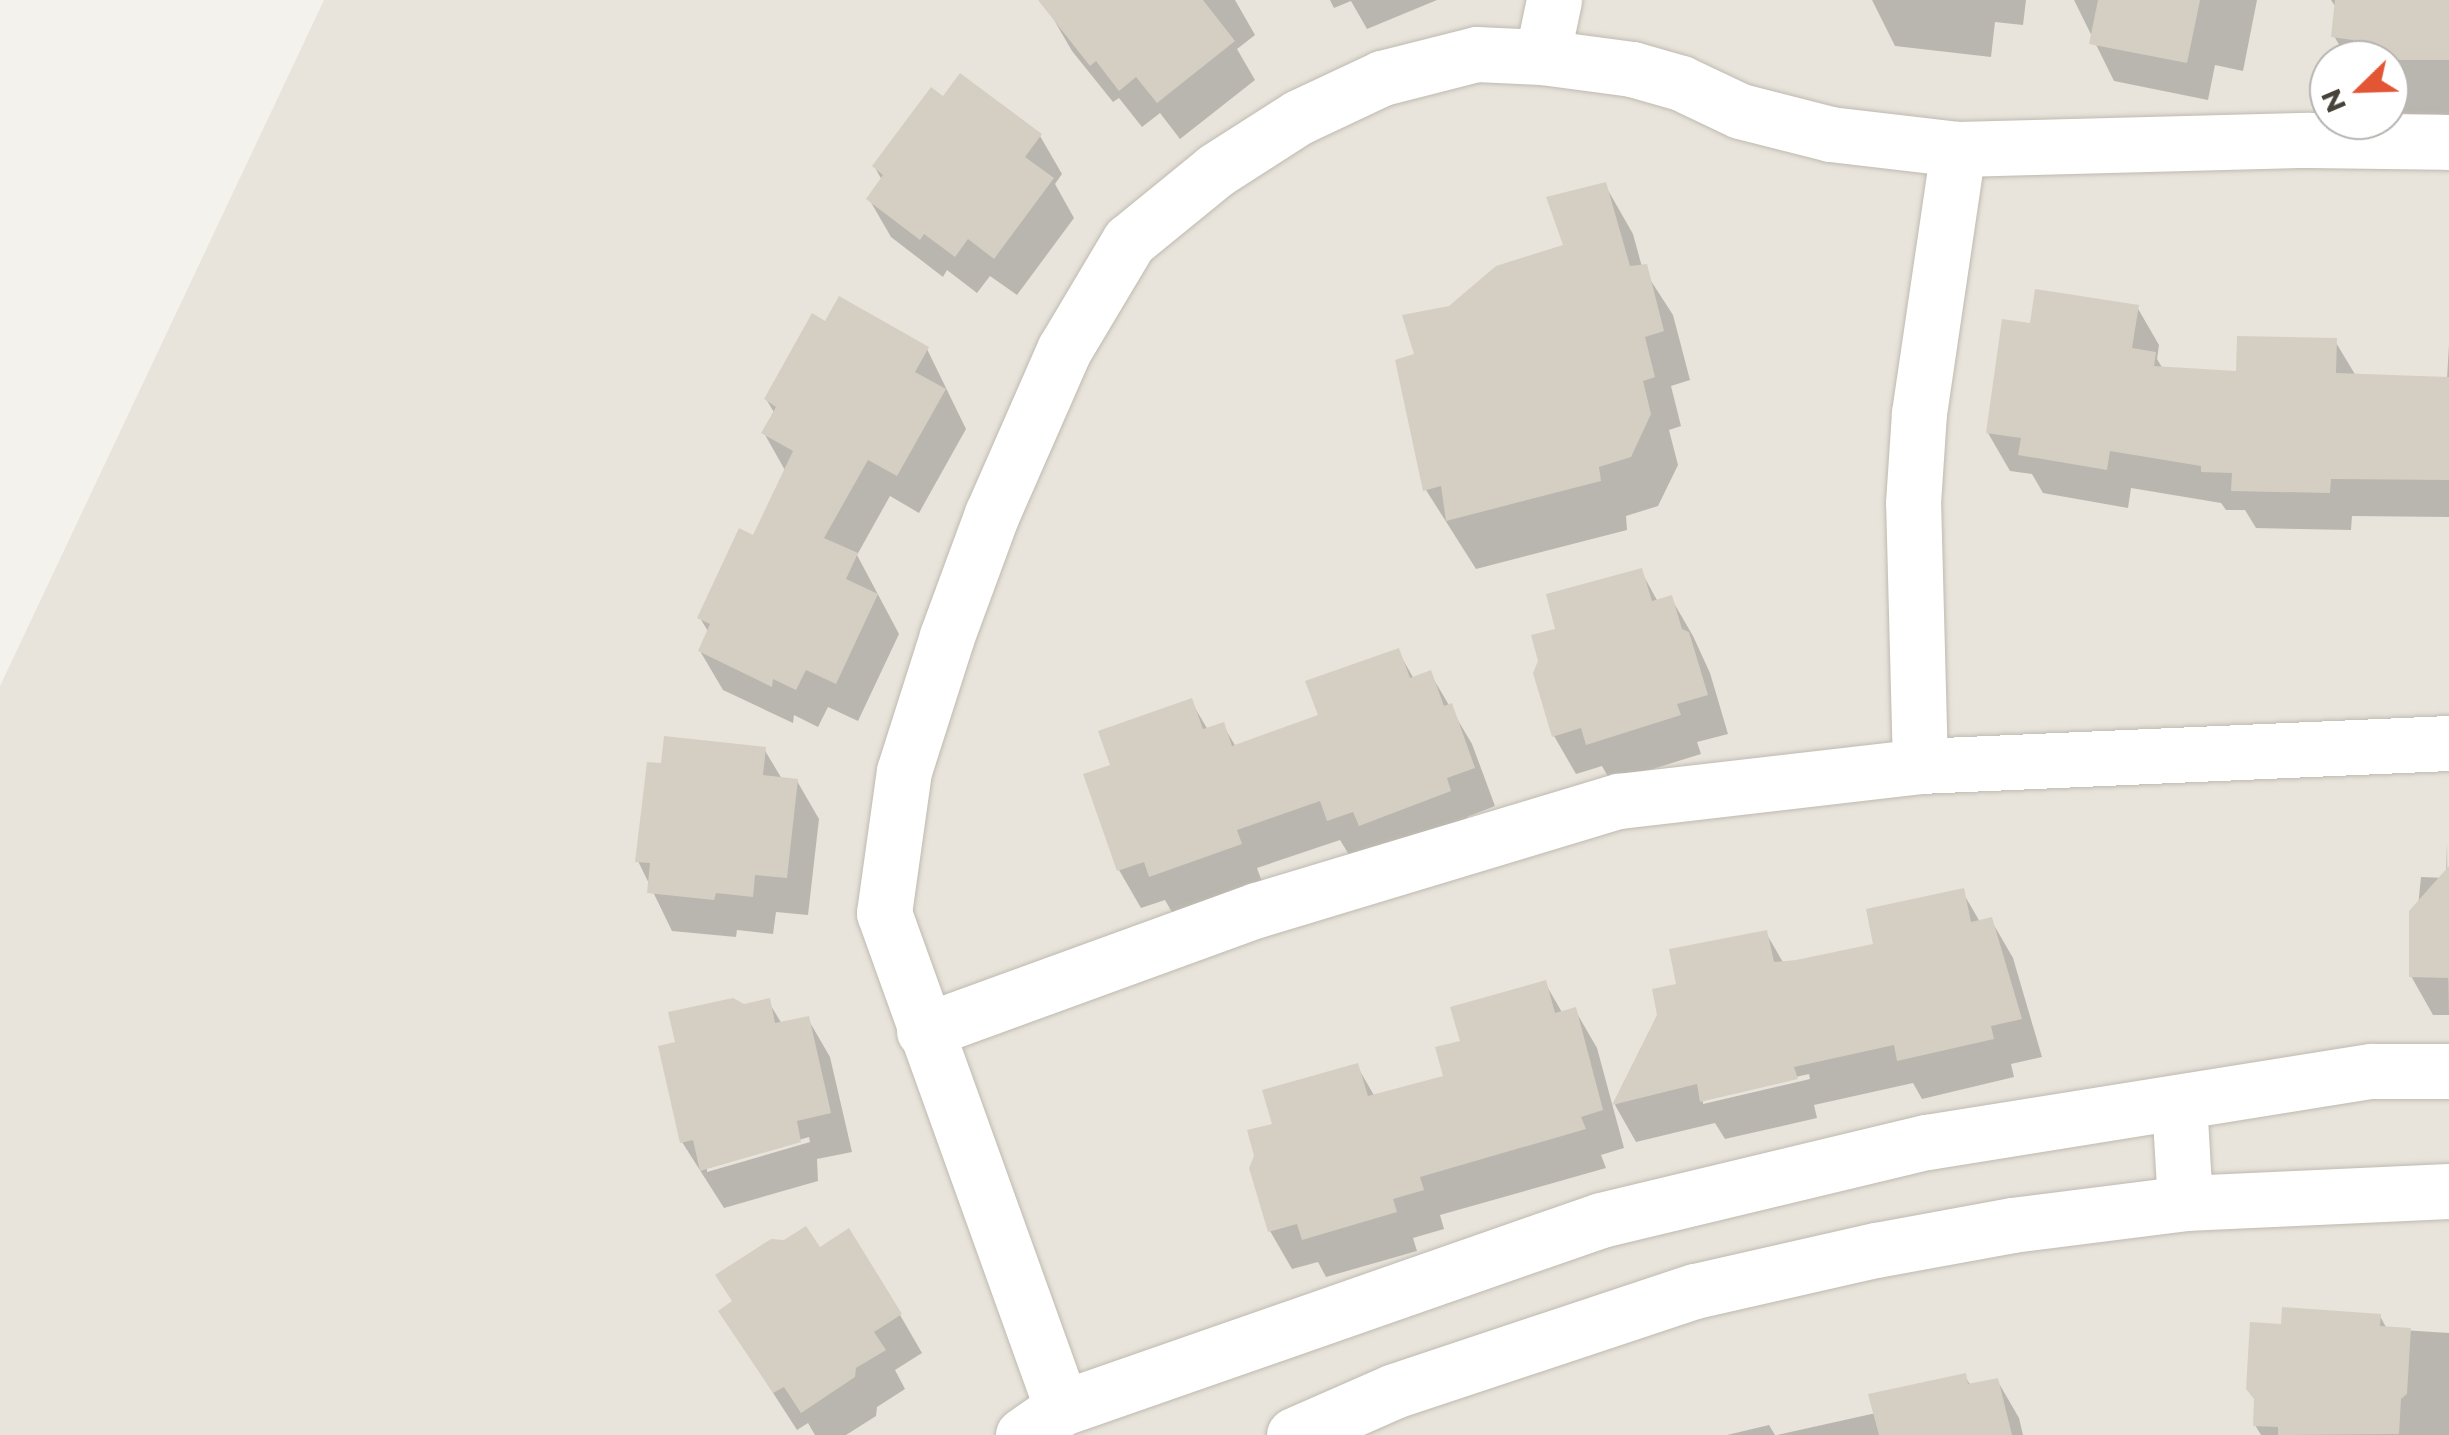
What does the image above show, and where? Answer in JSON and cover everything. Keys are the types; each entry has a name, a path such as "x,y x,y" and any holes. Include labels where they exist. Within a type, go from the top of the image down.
{"street":[{"path":"1542,57 1554,0"},
{"path":"2449,142 2309,140 1958,149 1830,134 1740,111 1681,83 1632,69 1542,57 1476,54 1382,78 1298,117 1216,170 1129,241 1064,350 992,514 904,771 884,913 1043,1422 1601,1220 1927,1142 2372,1071 2449,1071"},
{"path":"1920,766 1914,485 1919,413 1958,149"},
{"path":"924,1031 1257,910 1619,801 1920,766 2449,743"},
{"path":"2179,1102 2185,1203"},
{"path":"1294,1435 1394,1391 1695,1292 2012,1225 2185,1203 2449,1191"}],"shaded area":[{"path":"324,0 2449,0 2449,1435 0,1435 0,686"}],"building":[{"path":"1038,0 1203,0 1235,41 1157,103 1136,77 1119,91 1096,61 1090,66"},
{"path":"2098,0 2200,0 2187,63 2089,44"},
{"path":"2335,0 2449,0 2449,60 2409,60 2409,40 2331,37"},
{"path":"960,73 1042,134 1025,157 1054,178 994,259 968,239 955,257 924,234 920,240 866,199 883,175 872,166 931,87 943,96"},
{"path":"1606,182 1630,266 1647,264 1664,331 1645,337 1655,377 1643,381 1651,414 1631,457 1599,467 1601,481 1446,521 1441,486 1423,491 1395,360 1414,354 1402,315 1449,306 1496,266 1563,245 1546,197"},
{"path":"2035,289 2139,305 2132,348 2156,352 2154,366 2236,371 2237,336 2337,338 2336,373 2449,377 2449,480 2331,479 2330,493 2231,491 2232,473 2201,472 2201,466 2110,451 2107,470 2018,455 2021,438 1986,433 2002,319 2030,323"},
{"path":"839,296 929,347 915,372 946,389 897,476 868,460 824,538 858,553 846,579 878,594 836,684 806,670 796,690 773,679 772,687 698,651 710,624 697,618 739,528 753,535 793,451 761,433 776,407 764,399 812,313 825,321"},
{"path":"1642,568 1652,601 1672,595 1682,629 1689,632 1708,695 1677,704 1681,715 1586,745 1581,728 1552,737 1533,673 1538,661 1531,635 1555,629 1546,594"},
{"path":"1399,648 1410,678 1431,670 1444,706 1452,703 1475,768 1447,778 1451,791 1359,826 1353,812 1327,821 1320,801 1237,830 1242,844 1149,877 1144,862 1117,871 1083,774 1110,765 1098,731 1192,698 1203,729 1224,722 1232,746 1318,715 1305,681"},
{"path":"664,736 766,747 763,775 798,779 787,878 755,875 753,897 716,893 714,900 647,893 650,863 635,862 647,762 661,763"},
{"path":"2449,866 2449,978 2409,977 2409,911"},
{"path":"1964,888 1971,922 1992,917 2022,1019 1991,1026 1994,1039 1897,1061 1894,1045 1794,1067 1798,1079 1700,1102 1697,1084 1612,1105 1657,1015 1652,989 1676,984 1669,949 1767,930 1774,962 1796,960 1873,944 1866,909"},
{"path":"1546,980 1555,1013 1576,1007 1603,1110 1581,1117 1586,1129 1420,1177 1424,1190 1393,1199 1397,1212 1302,1240 1297,1224 1268,1232 1249,1168 1254,1156 1247,1130 1272,1124 1262,1090 1358,1063 1368,1096 1443,1076 1435,1047 1460,1041 1450,1007"},
{"path":"733,998 744,1004 770,998 775,1023 809,1016 831,1113 797,1121 801,1142 700,1171 693,1140 680,1143 658,1046 675,1042 668,1012"},
{"path":"806,1226 820,1247 849,1228 902,1314 874,1332 886,1350 856,1368 855,1377 801,1413 784,1387 773,1393 718,1311 732,1301 715,1275 771,1239 784,1240"},
{"path":"2282,1307 2381,1314 2380,1326 2411,1328 2407,1394 2401,1399 2399,1434 2278,1435 2278,1427 2253,1426 2254,1399 2246,1389 2250,1322 2281,1324"},
{"path":"1966,1373 1968,1384 1998,1378 2012,1435 1879,1435 1868,1394"}]}
